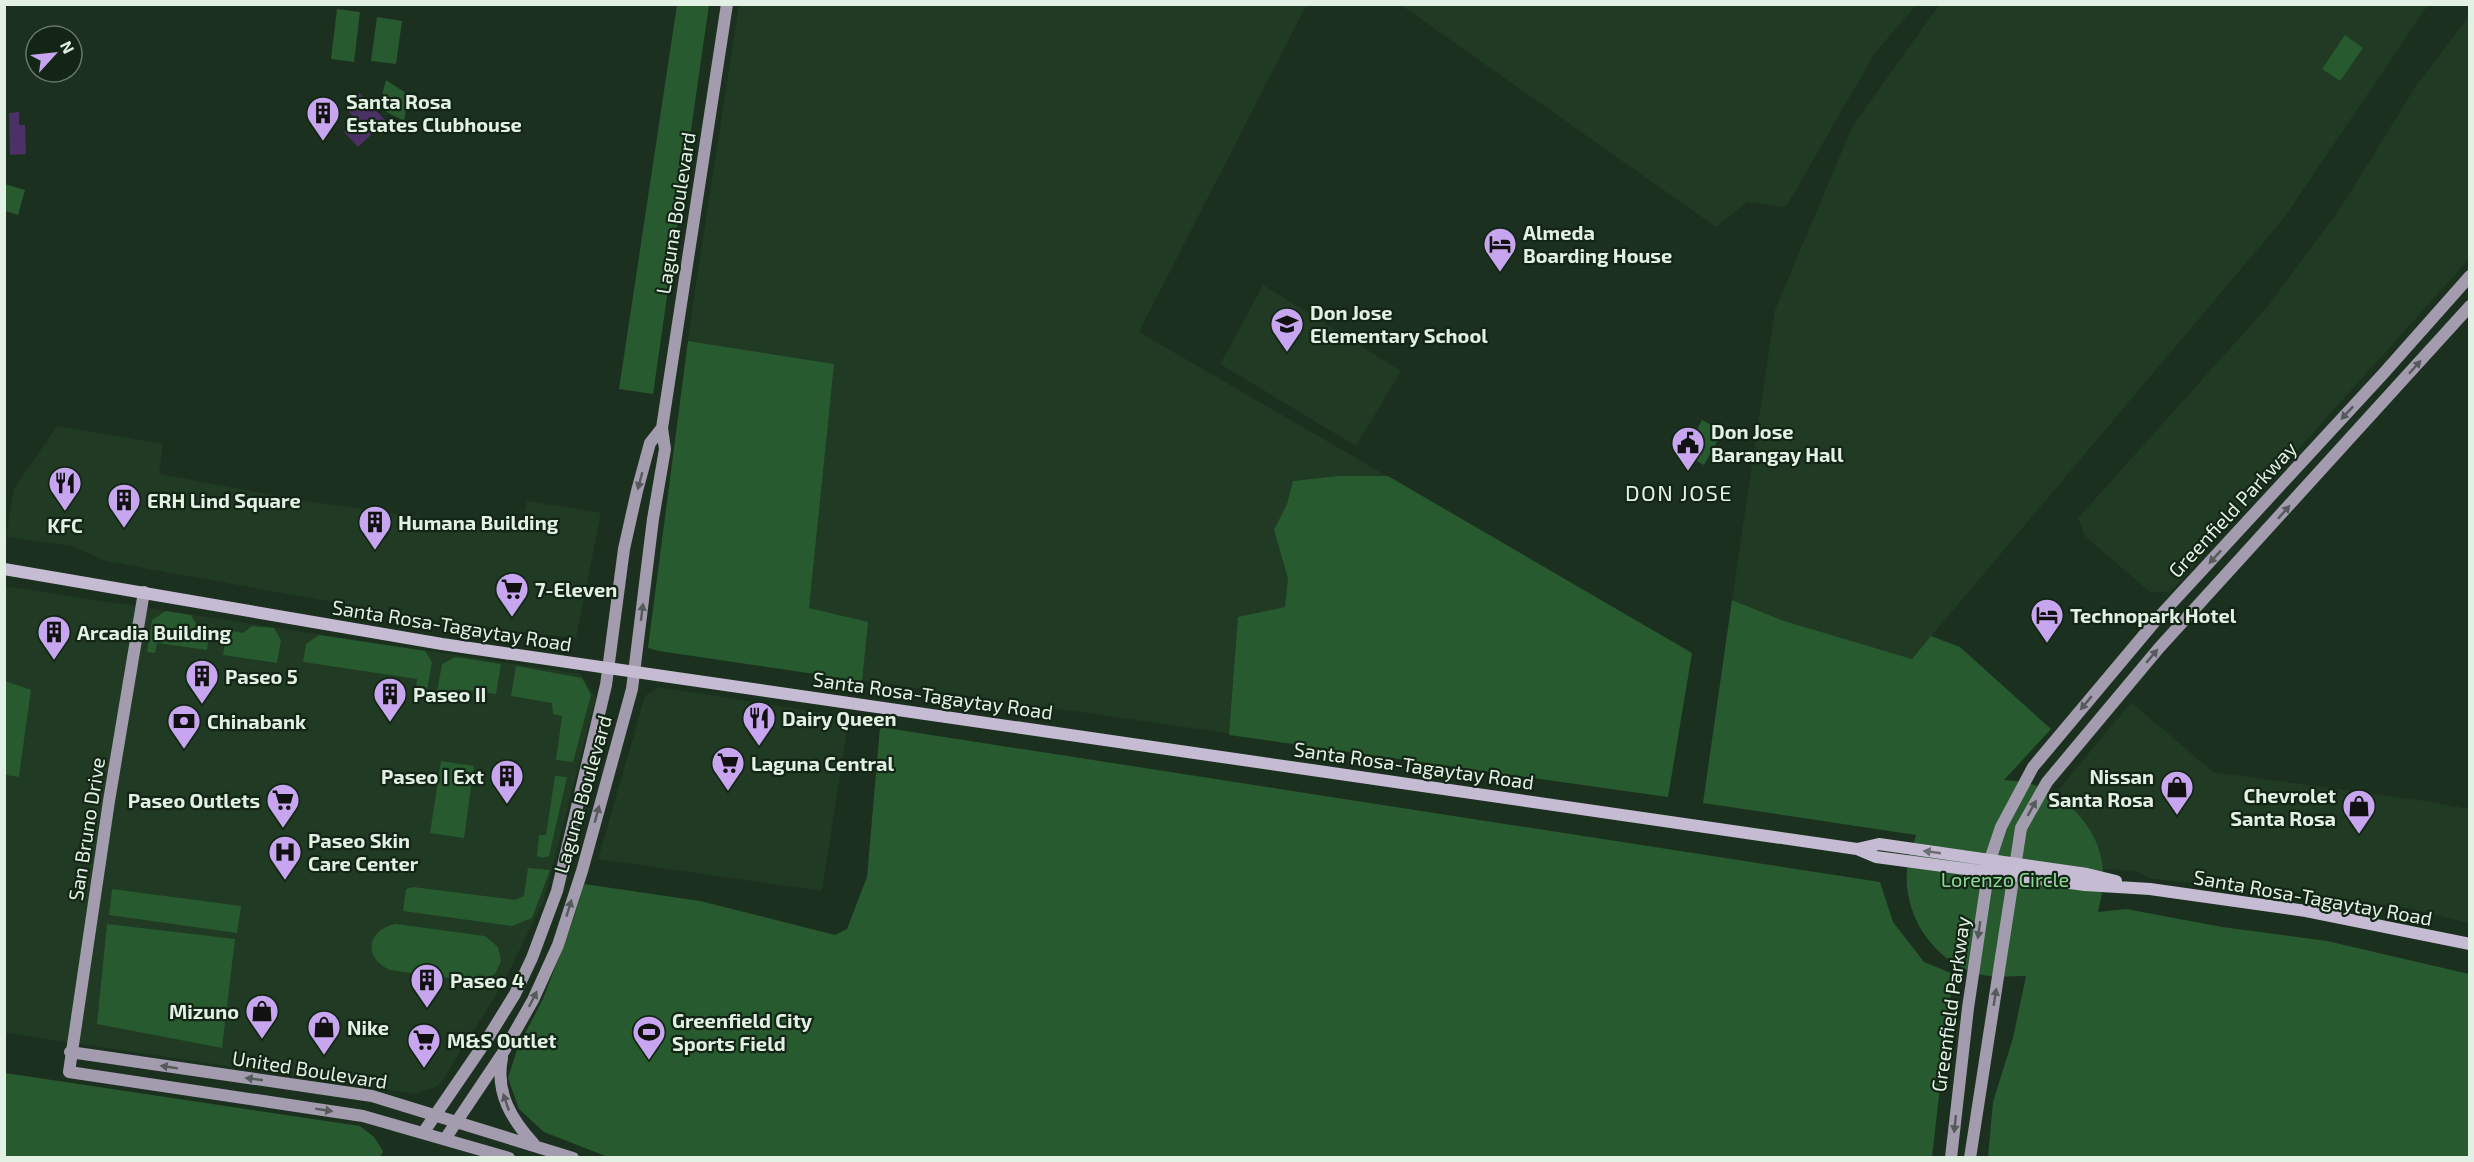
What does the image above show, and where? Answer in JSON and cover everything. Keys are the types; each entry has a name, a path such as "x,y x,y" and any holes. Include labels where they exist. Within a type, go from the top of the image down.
{"main road":[{"name":"Laguna Boulevard","path":"445,1139 504,1051 533,1000 558,945 582,871 632,689 653,519 665,449 662,428 727,4"},
{"name":"Greenfield Parkway","path":"1951,1158 1968,1008 1989,866 2001,826 2033,767 2158,618 2383,374 2469,276"},
{"name":"Greenfield Parkway","path":"1970,1158 2021,828 2047,782 2159,648 2469,306"},
{"name":"Laguna Boulevard","path":"423,1133 515,994 540,939 557,891 606,685 624,549 637,491 650,443 662,428"},
{"name":"Santa Rosa-Tagaytay Road","path":"4,569 442,644 635,670 1857,849 1879,844 2085,885 2150,890 2306,911 2469,944"},
{"name":"San Bruno Drive","path":"69,1072 70,1052 144,592"},
{"path":"540,939 558,945"},
{"path":"504,1051 499,1073 503,1096 518,1127 535,1145"},
{"name":"United Boulevard","path":"70,1052 372,1096 573,1158"},
{"name":"United Boulevard","path":"69,1072 363,1116 508,1158"}],"shaded area":[{"path":"1307,4 1139,332 1692,653 1668,797 648,648 693,303 739,5"},
{"path":"1401,5 1916,5 1875,53 1786,207 1747,202 1716,227"},
{"path":"1939,5 2428,5 2284,218 1912,659 1781,620 1732,600 1775,310 1852,127"},
{"path":"2469,16 2469,259 2170,592 2150,592 2085,536 2078,518 2268,306 2341,207 2416,86"},
{"path":"359,93 386,121 358,147 344,132 357,120 344,107"},
{"path":"19,112 19,125 25,125 26,154 10,155 9,113"},
{"name":"Don Jose Elementary School","path":"1263,285 1401,371 1356,446 1220,364"},
{"path":"57,426 163,444 159,474 313,502 520,531 527,501 601,513 576,638 482,628 293,595 105,561 72,546 6,537 14,489"},
{"name":"Paseo Outlets","path":"4,586 580,674 596,697 544,900 503,984 436,1087 416,1094 5,1033 5,775 19,777 31,691 5,681"},
{"name":"Laguna Central","path":"658,687 849,717 822,891 598,859 645,696"},
{"path":"2131,702 2213,772 2469,809 2469,923 2407,908 2296,892 2152,879 2136,871 2103,869 2093,835 2068,803 2055,794"}],"green space":[{"path":"677,5 709,5 653,394 619,389"},
{"path":"337,9 360,12 354,62 331,59"},
{"path":"377,17 402,21 396,64 371,61"},
{"path":"2345,35 2363,48 2340,81 2322,69"},
{"path":"386,80 409,95 404,121 379,108"},
{"path":"5,184 25,190 18,215 5,211"},
{"path":"688,341 834,364 809,608 868,622 862,681 648,648"},
{"path":"1702,420 1723,431 1704,465 1684,454"},
{"path":"1339,476 1388,476 1692,653 1668,797 1229,735 1238,617 1285,607 1288,578 1274,530 1287,504 1293,481"},
{"name":"Lorenzo Circle","path":"1732,600 1781,620 1912,659 1931,636 1960,647 2051,729 2004,780 2028,783 2058,797 2070,806 2089,829 2101,856 2103,871 2103,887 2098,912 2126,909 2222,927 2327,941 2469,974 2469,1157 1988,1157 1993,1102 2013,1038 2026,976 1992,976 1972,972 1942,955 1930,942 1913,913 1908,896 1908,862 1916,835 1703,803"},
{"path":"166,611 191,615 196,624 210,627 207,650 157,643 155,653 147,652 152,620"},
{"path":"252,626 274,628 281,640 277,663 223,655 227,630 243,633"},
{"path":"319,635 425,651 432,662 427,690 416,689 417,679 303,662 306,644"},
{"path":"455,657 501,664 496,694 458,689 457,695 437,692 442,664"},
{"path":"516,666 582,678 591,695 573,762 556,760 562,716 553,714 552,703 511,696"},
{"path":"5,681 31,690 19,777 5,775"},
{"path":"880,727 1880,882 1893,922 1924,962 1953,974 1932,1157 608,1157 544,1132 519,1109 508,1078 518,1047 543,999 584,884 700,901 835,935 847,929 867,877"},
{"path":"441,761 474,766 464,838 430,833"},
{"path":"555,776 567,777 549,856 542,858 537,856 539,835 546,835"},
{"path":"528,868 550,870 532,918 512,926 403,911 406,889 413,887 515,900 524,896"},
{"path":"112,889 241,906 237,933 109,915"},
{"path":"107,924 235,939 222,1048 97,1024"},
{"path":"396,924 485,936 498,947 501,961 495,974 478,982 390,970 375,958 372,944 379,932"},
{"path":"5,1073 360,1126 374,1137 383,1151 380,1158 5,1157"}],"place":[{"name":"Santa Rosa Estates Clubhouse","path":"323,142"},
{"name":"Almeda Boarding House","path":"1500,273"},
{"name":"Don Jose Elementary School","path":"1287,353"},
{"name":"Don Jose Barangay Hall","path":"1688,472"},
{"name":"KFC","path":"65,512"},
{"name":"ERH Lind Square","path":"124,529"},
{"name":"Humana Building","path":"375,551"},
{"name":"7-Eleven","path":"512,618"},
{"name":"Technopark Hotel","path":"2047,644"},
{"name":"Arcadia Building","path":"54,661"},
{"name":"Paseo 5","path":"202,705"},
{"name":"Paseo II","path":"390,723"},
{"name":"Dairy Queen","path":"759,747"},
{"name":"Chinabank","path":"184,750"},
{"name":"Laguna Central","path":"728,792"},
{"name":"Paseo I Ext","path":"507,805"},
{"name":"Nissan Santa Rosa","path":"2177,816"},
{"name":"Paseo Outlets","path":"283,829"},
{"name":"Chevrolet Santa Rosa","path":"2359,835"},
{"name":"Paseo Skin Care Center","path":"285,881"},
{"name":"Paseo 4","path":"427,1009"},
{"name":"Mizuno","path":"262,1040"},
{"name":"Nike","path":"324,1056"},
{"name":"Greenfield City Sports Field","path":"649,1061"},
{"name":"M&S Outlet","path":"424,1069"}],"district":[{"name":"DON JOSE","path":"1679,492"}]}
